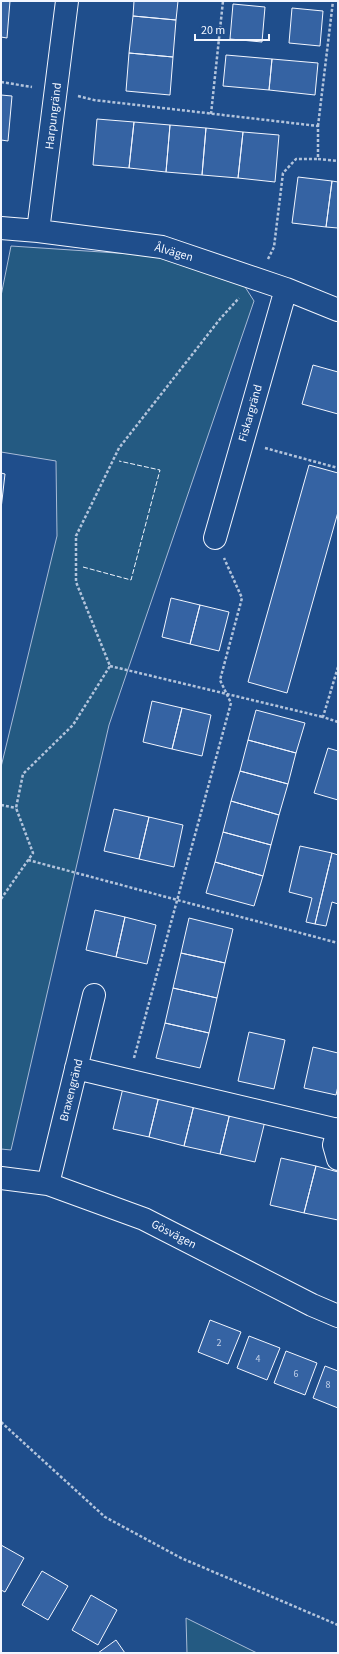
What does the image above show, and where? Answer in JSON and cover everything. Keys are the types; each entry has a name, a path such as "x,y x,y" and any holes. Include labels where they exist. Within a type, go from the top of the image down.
{"street":[{"name":"Harpungränd","path":"38,231 67,1"},
{"name":"Ålvägen","path":"1,228 38,231 162,247 286,289 338,310"},
{"name":"Fiskargränd","path":"215,538 286,289"},
{"name":"Braxengränd","path":"48,1184 94,995"},
{"path":"76,1068 338,1130 334,1145 338,1159"},
{"name":"Gösvägen","path":"1,1178 48,1184 144,1219 312,1306 338,1316"}],"path":[{"path":"211,114 223,1"},
{"path":"318,159 318,126 333,1"},
{"path":"1,82 56,90 94,100 318,126"},
{"path":"110,666 76,582 76,536 119,448 220,319 257,279 274,247 283,173 296,160 318,159 338,161"},
{"path":"242,441 338,468"},
{"path":"128,1080 231,703 220,680 242,598 215,538"},
{"path":"110,666 323,717 338,722"},
{"path":"1,899 33,853 16,808 23,774 73,725 110,666"},
{"path":"323,717 338,667"},
{"path":"1,805 16,808"},
{"path":"28,860 338,943"},
{"path":"1,1422 105,1517 181,1558 338,1625"}],"shaded area":[{"path":"11,246 162,256 240,279 254,301 109,725 11,1150 1,1149 1,767 57,536 56,461 1,452 1,296"},
{"path":"186,1618 257,1653 187,1653"}],"building":[{"path":"1,1 10,1 7,38 1,37"},
{"path":"134,1 178,1 176,20 133,16"},
{"path":"233,4 265,7 262,42 230,39"},
{"path":"292,8 323,11 320,46 289,43"},
{"path":"133,16 176,20 173,57 129,53"},
{"path":"129,53 173,57 170,95 126,91"},
{"path":"226,55 272,59 269,90 223,86"},
{"path":"272,59 318,63 315,95 269,90"},
{"path":"1,95 12,96 8,141 1,140"},
{"path":"97,119 134,122 129,168 93,165"},
{"path":"134,122 170,125 166,172 129,168"},
{"path":"170,125 206,128 202,175 166,172"},
{"path":"206,128 243,132 238,178 202,175"},
{"path":"243,132 279,135 275,182 238,178"},
{"path":"298,177 332,181 326,227 292,223"},
{"path":"332,181 338,182 338,228 326,227"},
{"path":"313,365 338,372 338,414 302,404"},
{"path":"309,465 338,473 338,512 287,693 248,682"},
{"path":"1,473 5,474 1,509"},
{"path":"171,598 200,605 190,644 162,637"},
{"path":"200,605 229,612 219,651 190,644"},
{"path":"152,701 182,708 172,749 143,742"},
{"path":"182,708 211,715 202,756 172,749"},
{"path":"256,710 305,723 296,753 248,740"},
{"path":"248,740 296,753 288,784 240,771"},
{"path":"328,748 338,751 338,800 314,793"},
{"path":"240,771 288,784 279,815 231,801"},
{"path":"231,801 279,815 271,845 223,832"},
{"path":"114,809 149,817 139,859 104,851"},
{"path":"149,817 183,825 174,867 139,859"},
{"path":"223,832 271,845 263,876 215,862"},
{"path":"300,846 332,853 315,924 306,922 312,898 289,892"},
{"path":"332,853 338,855 338,904 332,902 326,926 315,924"},
{"path":"215,862 263,876 254,906 206,893"},
{"path":"95,910 125,917 116,957 86,950"},
{"path":"125,917 156,925 147,964 116,957"},
{"path":"189,918 233,929 225,963 181,953"},
{"path":"181,953 225,963 217,998 173,988"},
{"path":"173,988 217,998 209,1033 165,1023"},
{"path":"165,1023 209,1033 200,1068 156,1058"},
{"path":"249,1032 285,1040 274,1089 238,1081"},
{"path":"313,1047 338,1053 338,1086 336,1095 304,1088"},
{"path":"123,1088 159,1096 149,1137 113,1129"},
{"path":"159,1096 194,1105 184,1146 149,1137"},
{"path":"194,1105 230,1113 220,1154 184,1146"},
{"path":"230,1113 265,1121 255,1162 220,1154"},
{"path":"281,1158 316,1166 304,1213 270,1205"},
{"path":"316,1166 338,1172 338,1220 304,1213"},
{"path":"210,1320 241,1332 228,1364 198,1352"},
{"path":"249,1336 280,1348 267,1380 237,1368"},
{"path":"286,1351 317,1363 305,1395 274,1383"},
{"path":"325,1366 338,1371 338,1408 313,1398"},
{"path":"1,1545 24,1558 5,1592 1,1590"},
{"path":"42,1571 68,1586 48,1620 22,1605"},
{"path":"91,1595 117,1610 98,1645 72,1630"},
{"path":"116,1640 125,1653 98,1653"}],"fence":[{"path":"83,567 131,580 160,470 119,461"}]}
